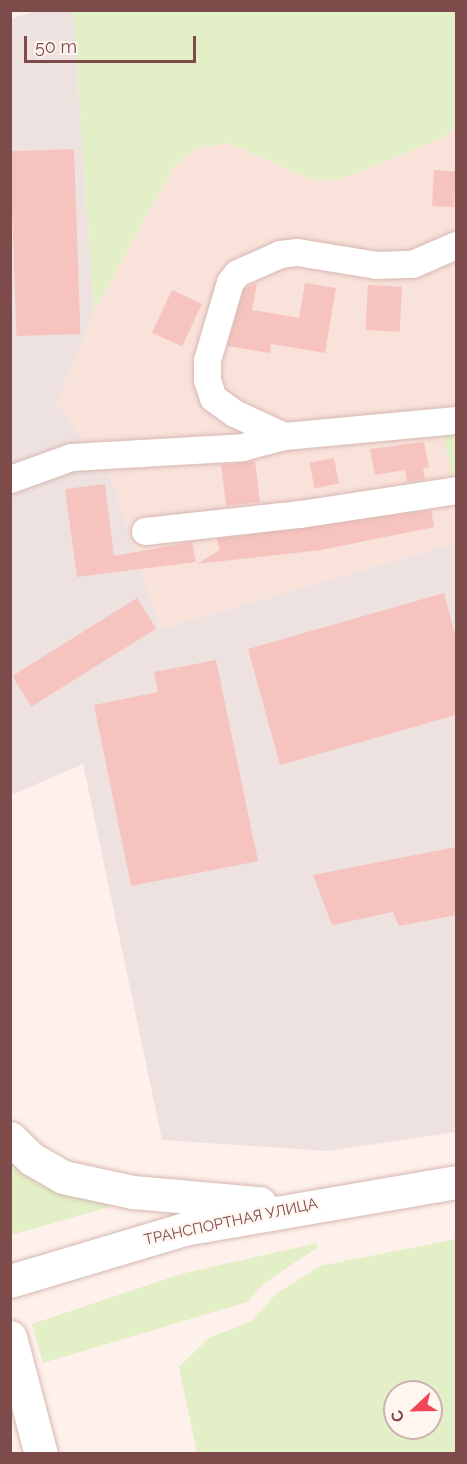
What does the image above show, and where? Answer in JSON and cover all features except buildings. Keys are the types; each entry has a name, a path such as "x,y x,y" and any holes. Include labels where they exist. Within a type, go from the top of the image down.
{"main road":[{"path":"10,1138 32,1159 63,1177 180,1198 307,1206"},
{"name":"ТРАНСПОРТНАЯ УЛИЦА","path":"10,1281 184,1229 456,1182"},
{"path":"14,1349 41,1454"}],"street":[{"path":"284,436 234,413 213,398 207,380 207,360 230,282 246,266 280,254 315,253 393,266 412,264 456,245"},
{"path":"10,479 71,457 242,447 284,436 456,420"},
{"path":"145,531 300,514 456,490"}],"shaded area":[{"path":"36,11 73,11 94,312 57,403 111,479 160,629 456,543 456,1132 328,1151 162,1140 83,764 11,795 10,19"},
{"path":"456,124 456,543 160,629 111,479 57,403 94,312 174,166 198,148 229,143 312,180 445,137"}],"green space":[{"path":"73,11 456,11 456,124 445,137 341,179 312,180 229,143 198,148 174,166 94,312"},
{"path":"456,408 456,493 442,430"},
{"path":"10,1147 63,1190 113,1206 11,1235"},
{"path":"456,1239 456,1453 197,1453 179,1367 209,1338 252,1321 276,1294 320,1266"},
{"path":"317,1243 316,1248 265,1283 247,1302 43,1363 32,1324 181,1274"}]}
